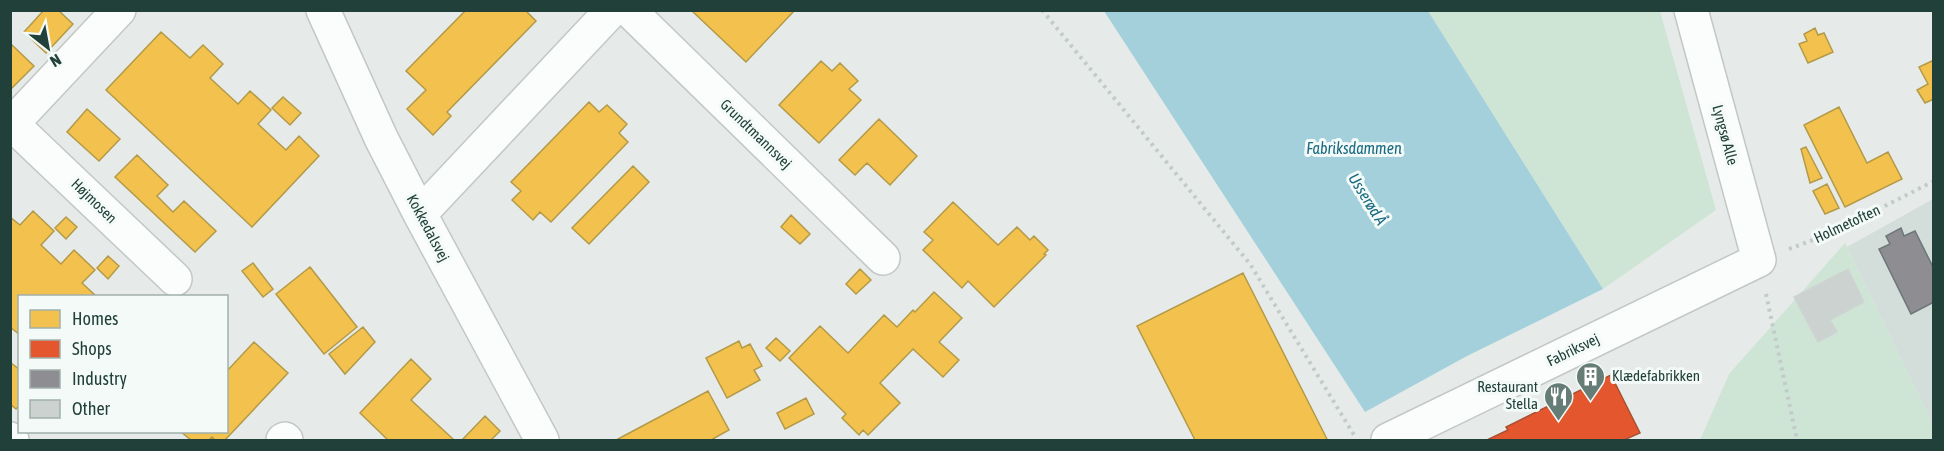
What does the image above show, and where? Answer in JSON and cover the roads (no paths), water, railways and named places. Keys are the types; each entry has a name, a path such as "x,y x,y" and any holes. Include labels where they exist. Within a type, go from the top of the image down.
{"street":[{"path":"11,125 119,10"},
{"name":"Kokkedalsvej","path":"323,10 381,138 542,441"},
{"path":"420,214 612,10"},
{"name":"Grundtmannsvej","path":"630,10 883,258"},
{"name":"Lyngsø Alle","path":"1691,10 1759,260"},
{"name":"Højmosen","path":"11,125 175,279"},
{"name":"Fabriksvej","path":"1388,441 1759,260"}],"water":[{"name":"Fabriksdammen","path":"1104,11 1428,11 1603,289 1467,356 1365,412"}],"place":[{"name":"Klædefabrikken","path":"1591,402"},
{"name":"Restaurant Stella","path":"1559,422"}],"water label":[{"name":"Usserød Å","path":"1368,199"}]}
